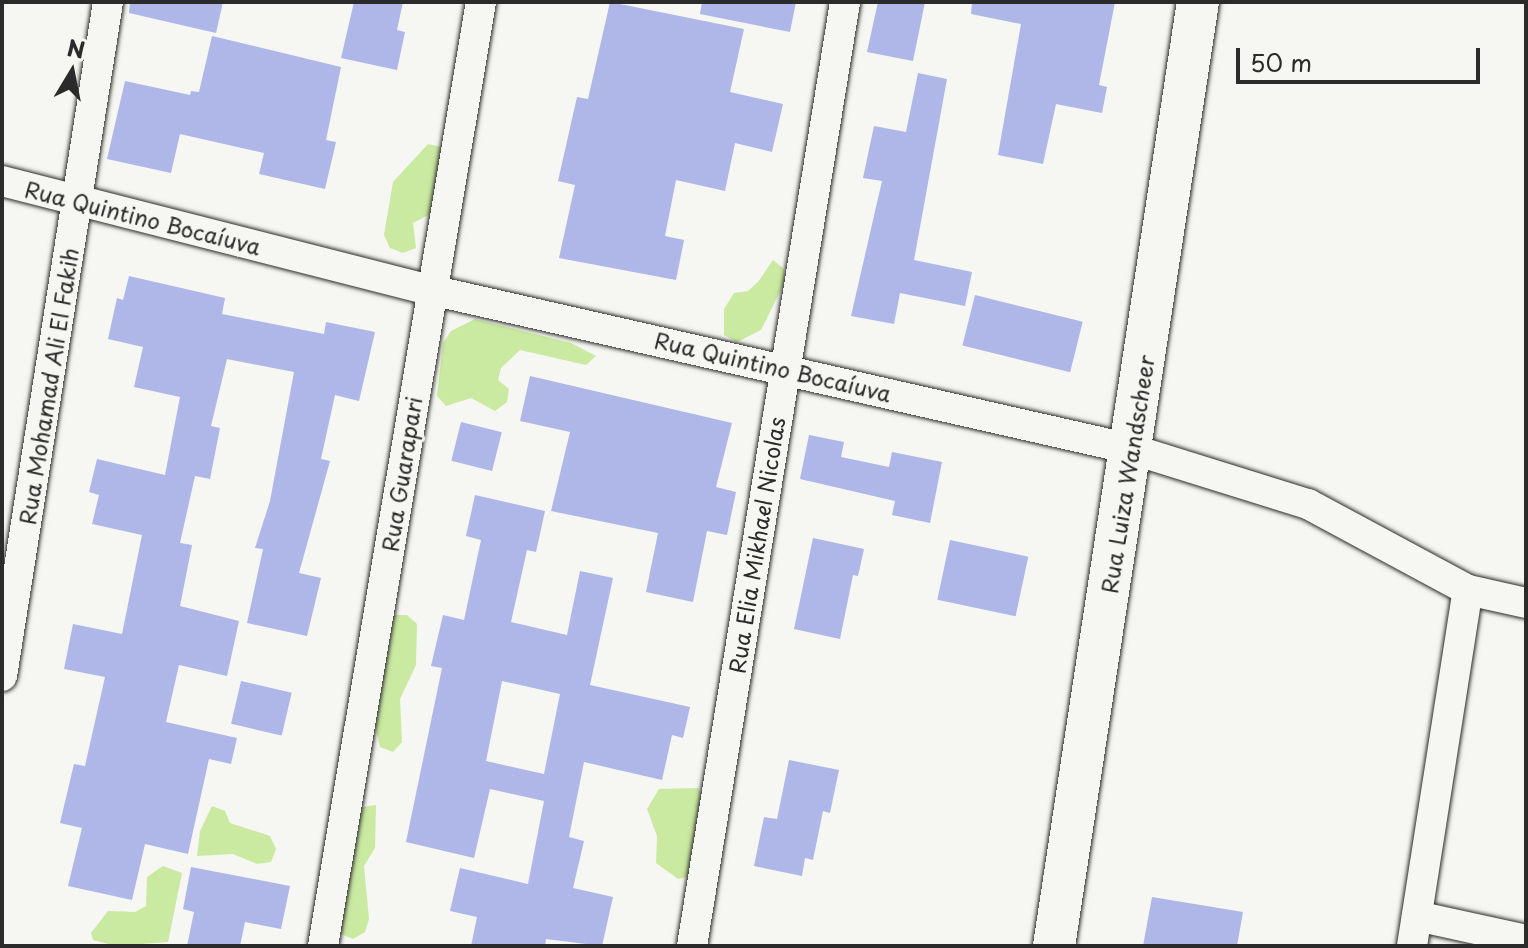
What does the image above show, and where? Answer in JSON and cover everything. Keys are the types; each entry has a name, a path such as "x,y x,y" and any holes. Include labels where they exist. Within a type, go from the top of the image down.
{"main road":[{"name":"Rua Luiza Wandscheer","path":"1054,946 1198,2"}],"street":[{"name":"Rua Mohamad Ali El Fakih","path":"2,676 108,2"},
{"name":"Rua Guarapari","path":"323,946 481,2"},
{"name":"Rua Elia Mikhael Nicolas","path":"692,946 845,2"},
{"name":"Rua Quintino Bocaíuva","path":"2,181 431,290 1131,449 1308,504 1468,590 1526,603"},
{"path":"1412,946 1468,590"},
{"path":"1417,916 1526,940"}],"green space":[{"path":"428,144 441,147 448,159 437,211 413,223 416,248 403,253 390,248 384,235 393,182"},
{"path":"773,260 784,269 785,282 761,330 737,342 724,335 724,309 734,293 748,291"},
{"path":"475,319 571,343 596,356 586,365 520,350 501,368 498,380 509,389 507,402 495,411 471,398 446,406 437,396 443,343 451,331"},
{"path":"393,615 407,615 417,624 416,665 400,699 402,742 393,752 380,747 371,708"},
{"path":"698,788 707,802 691,876 678,879 656,863 657,836 647,809 659,789"},
{"path":"376,805 375,848 364,866 369,919 365,932 353,939 341,934 337,922 356,818 363,807"},
{"path":"212,806 225,811 230,823 270,836 276,849 271,862 257,864 233,854 197,856 200,831"},
{"path":"163,866 182,873 168,942 116,946 93,940 91,933 108,911 135,912 146,906 147,877"}],"building":[{"path":"130,2 223,2 216,33 129,13"},
{"path":"354,2 403,2 397,30 405,32 397,70 341,58"},
{"path":"610,2 744,29 730,92 783,104 772,152 735,143 725,191 676,180 665,236 684,240 676,280 559,258 575,185 558,181 577,97 588,99"},
{"path":"702,2 796,2 790,32 700,14"},
{"path":"878,2 925,2 913,61 867,52"},
{"path":"972,2 1115,2 1099,85 1107,87 1102,113 1056,104 1043,164 998,155 1021,24 971,14"},
{"path":"212,36 341,67 326,140 336,142 325,189 259,174 264,153 180,134 171,173 107,159 125,81 190,95 191,91 199,92"},
{"path":"918,73 947,79 914,260 972,272 965,306 900,293 894,324 851,316 882,181 863,178 874,126 906,132"},
{"path":"129,276 225,298 222,314 324,334 326,322 375,332 359,401 335,395 321,459 330,461 299,573 321,578 307,636 247,623 263,549 255,548 270,501 294,372 227,359 211,426 220,428 210,479 195,476 180,543 192,545 180,606 239,621 227,676 179,665 166,722 237,738 231,764 209,759 188,854 145,844 132,900 68,886 82,828 60,823 74,764 85,766 105,677 64,669 73,624 122,634 142,535 92,524 99,495 89,492 97,459 165,475 180,397 134,387 143,347 108,339 117,298 123,300"},
{"path":"975,295 1083,322 1070,372 962,345"},
{"path":"530,376 732,423 716,487 736,492 727,535 707,531 693,602 646,592 658,533 551,511 570,432 520,421"},
{"path":"461,422 502,432 492,471 451,461"},
{"path":"809,435 844,442 841,457 889,467 892,452 942,462 930,523 892,515 895,501 800,479"},
{"path":"475,495 545,511 536,552 527,550 511,622 567,635 580,571 613,578 590,685 690,707 683,738 672,735 662,780 584,762 569,837 584,841 573,888 613,897 602,946 546,939 545,946 471,946 477,917 450,911 460,868 528,884 544,801 490,789 474,858 406,842 442,668 431,666 443,615 464,620 481,540 466,536","holes":["502,681 560,694 544,774 486,761"]},
{"path":"813,538 864,549 858,576 853,575 840,639 794,629"},
{"path":"950,540 1028,557 1016,616 937,600"},
{"path":"241,681 292,693 282,736 231,724"},
{"path":"789,760 839,770 830,813 823,811 813,860 805,858 802,876 754,866 764,817 777,819"},
{"path":"191,867 290,886 281,929 245,922 240,946 187,946 194,912 183,909"},
{"path":"1152,897 1243,912 1237,946 1143,946"}]}
